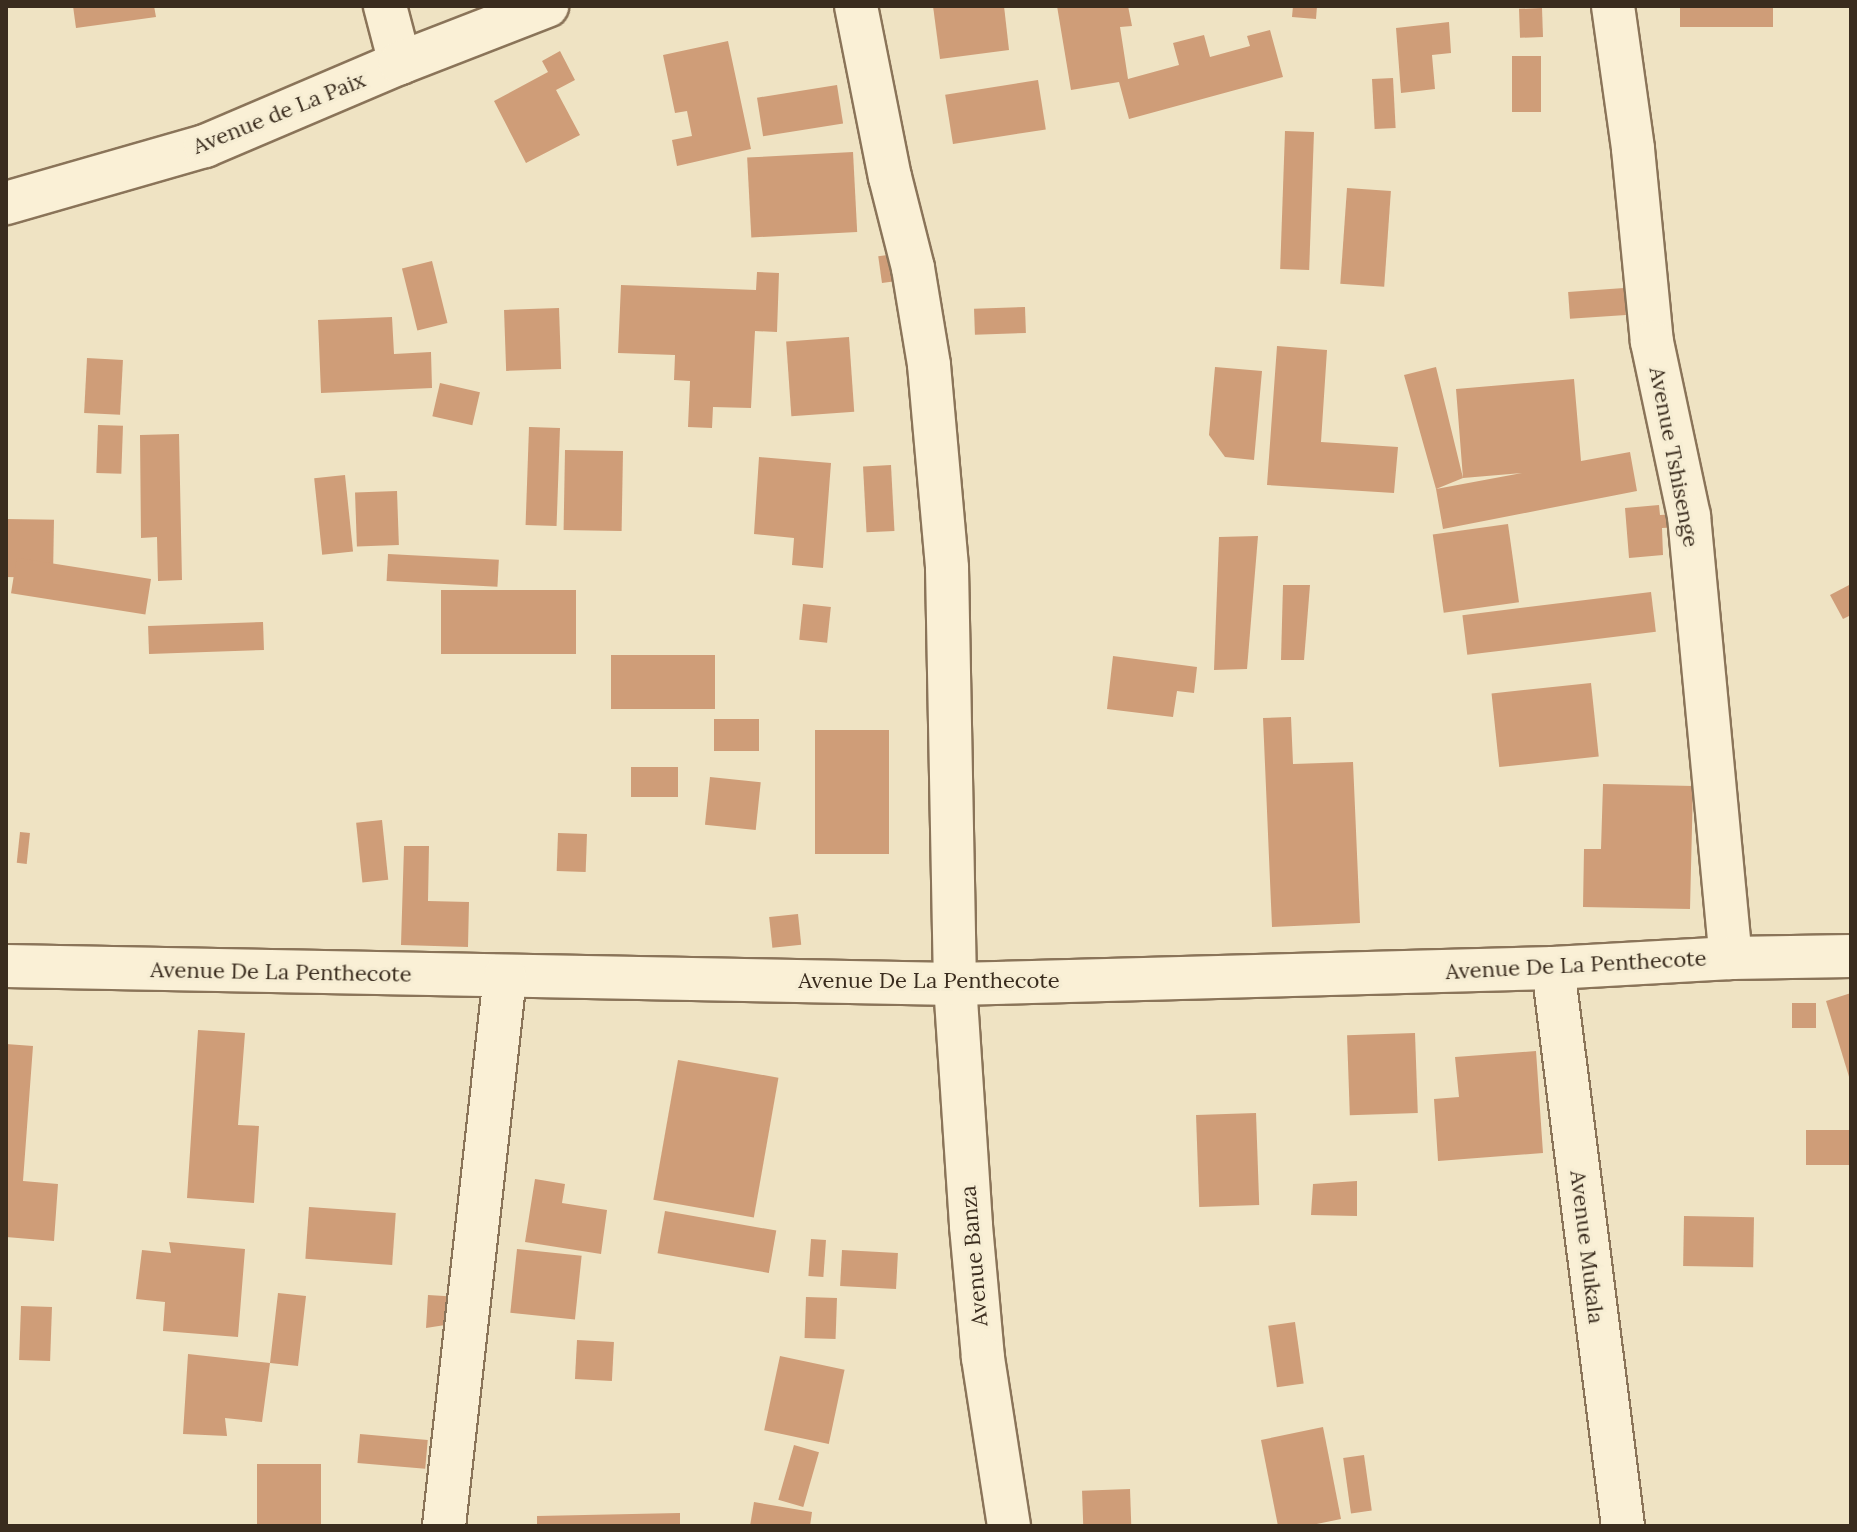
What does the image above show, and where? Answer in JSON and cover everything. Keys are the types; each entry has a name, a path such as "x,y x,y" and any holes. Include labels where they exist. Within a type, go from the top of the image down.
{"street":[{"path":"385,6 400,63"},
{"name":"Avenue de La Paix","path":"6,203 205,146 400,63 547,6"},
{"name":"Avenue Banza","path":"856,6 890,177 913,268 929,365 947,568 955,984 983,1358 1009,1526"},
{"name":"Avenue Tshisenge","path":"1613,6 1633,149 1652,342 1689,516 1731,958"},
{"name":"Avenue De La Penthecote","path":"6,966 955,984 1553,968 1731,958 1851,956"},
{"name":"Avenue Mukala","path":"1553,968 1623,1526"},
{"path":"444,1526 505,976"}],"building":[{"path":"73,6 154,6 156,17 76,28"},
{"path":"933,6 1004,6 1009,50 940,59"},
{"path":"1057,6 1128,6 1132,26 1120,27 1128,79 1179,65 1173,43 1204,35 1210,57 1250,46 1247,36 1270,30 1283,77 1129,119 1119,82 1071,90"},
{"path":"1293,6 1317,6 1316,19 1292,17"},
{"path":"1680,6 1773,6 1773,27 1680,27"},
{"path":"1542,8 1543,37 1520,38 1519,9"},
{"path":"1449,22 1451,53 1432,55 1435,89 1401,93 1396,28"},
{"path":"728,41 751,149 677,166 672,140 692,136 687,111 675,113 663,55"},
{"path":"560,51 575,80 556,90 580,135 526,163 494,101 548,72 542,61"},
{"path":"1512,56 1541,56 1541,112 1512,112"},
{"path":"1393,78 1396,128 1375,129 1372,79"},
{"path":"1038,80 1046,129 953,144 945,95"},
{"path":"837,85 843,124 763,136 757,98"},
{"path":"1285,131 1314,132 1309,270 1280,269"},
{"path":"853,152 857,232 751,237 747,158"},
{"path":"1347,188 1391,191 1384,287 1340,284"},
{"path":"902,253 906,280 882,283 878,256"},
{"path":"432,261 447,323 417,331 402,268"},
{"path":"757,272 779,273 777,332 755,331 751,408 713,407 712,428 688,427 690,381 674,380 675,355 618,353 621,285 756,290"},
{"path":"1624,288 1626,315 1570,319 1568,292"},
{"path":"1025,307 1026,333 975,335 974,309"},
{"path":"559,308 561,369 506,371 504,310"},
{"path":"392,317 394,354 431,352 432,388 321,393 318,320"},
{"path":"849,337 854,412 791,416 786,341"},
{"path":"1277,346 1327,350 1321,442 1398,447 1394,493 1267,485"},
{"path":"87,358 123,360 120,415 84,413"},
{"path":"1215,367 1262,371 1254,460 1225,457 1209,435"},
{"path":"1436,367 1463,478 1436,489 1404,375"},
{"path":"1574,379 1581,461 1630,452 1637,491 1443,529 1436,489 1522,473 1463,478 1456,389"},
{"path":"440,383 480,392 472,425 432,416"},
{"path":"98,425 123,426 121,474 96,473"},
{"path":"529,427 560,428 557,526 526,525"},
{"path":"179,434 182,580 158,581 157,537 141,538 140,435"},
{"path":"565,450 623,451 622,531 564,530"},
{"path":"759,457 831,463 823,568 792,565 794,538 754,534"},
{"path":"891,465 894,531 866,532 863,466"},
{"path":"345,475 353,552 322,555 314,478"},
{"path":"397,491 399,545 357,546 355,492"},
{"path":"1659,505 1660,515 1680,514 1681,527 1662,528 1663,555 1629,558 1625,508"},
{"path":"6,519 54,520 53,578 6,577"},
{"path":"1508,524 1519,602 1444,613 1433,535"},
{"path":"1258,536 1247,669 1214,670 1219,537"},
{"path":"388,554 499,560 497,587 387,581"},
{"path":"17,558 151,579 145,615 11,593"},
{"path":"1851,584 1851,615 1843,619 1830,595"},
{"path":"1283,585 1310,585 1304,660 1281,660"},
{"path":"441,590 576,590 576,654 441,654"},
{"path":"1651,592 1656,632 1467,655 1462,615"},
{"path":"803,604 831,607 827,643 799,640"},
{"path":"263,622 264,650 149,654 148,626"},
{"path":"611,655 715,655 715,709 611,709"},
{"path":"1113,656 1197,667 1194,693 1177,691 1173,717 1107,709"},
{"path":"1591,683 1599,757 1499,767 1492,693"},
{"path":"1291,717 1293,764 1353,762 1360,923 1272,927 1263,718"},
{"path":"714,719 759,719 759,751 714,751"},
{"path":"815,730 889,730 889,854 815,854"},
{"path":"631,767 678,767 678,797 631,797"},
{"path":"710,777 761,782 756,830 705,825"},
{"path":"1603,784 1693,786 1690,909 1583,907 1584,849 1601,849"},
{"path":"382,820 388,880 362,882 356,823"},
{"path":"20,832 30,833 27,864 17,863"},
{"path":"558,833 587,834 586,872 557,871"},
{"path":"404,846 429,846 428,901 469,902 468,947 401,945"},
{"path":"798,914 801,945 772,948 769,917"},
{"path":"1851,993 1851,1080 1850,1080 1826,1001"},
{"path":"1792,1003 1816,1003 1816,1028 1792,1028"},
{"path":"198,1030 245,1033 238,1125 259,1126 254,1203 187,1198"},
{"path":"1415,1033 1418,1113 1350,1115 1347,1035"},
{"path":"6,1044 33,1046 23,1181 58,1184 54,1241 6,1237"},
{"path":"1536,1051 1543,1153 1438,1161 1434,1099 1459,1097 1455,1057"},
{"path":"678,1060 778,1078 754,1218 653,1200"},
{"path":"1256,1113 1259,1205 1199,1207 1196,1115"},
{"path":"1806,1130 1851,1130 1851,1165 1806,1165"},
{"path":"535,1179 565,1184 562,1203 607,1210 601,1254 525,1242"},
{"path":"1357,1181 1357,1216 1311,1215 1313,1184"},
{"path":"309,1207 396,1213 392,1265 305,1259"},
{"path":"665,1211 776,1231 769,1273 658,1253"},
{"path":"1684,1216 1754,1217 1753,1267 1683,1266"},
{"path":"811,1239 826,1240 823,1277 808,1276"},
{"path":"169,1242 245,1249 238,1337 163,1331 165,1302 136,1299 142,1250 171,1253"},
{"path":"517,1249 582,1256 575,1319 510,1313"},
{"path":"842,1250 898,1253 896,1289 840,1286"},
{"path":"278,1293 306,1296 298,1366 270,1363"},
{"path":"428,1295 460,1297 458,1323 426,1328"},
{"path":"806,1297 837,1298 836,1339 805,1338"},
{"path":"21,1306 52,1307 50,1361 19,1360"},
{"path":"1295,1322 1304,1383 1277,1387 1268,1326"},
{"path":"577,1340 614,1342 612,1381 575,1379"},
{"path":"188,1354 270,1363 262,1422 225,1418 227,1436 183,1434"},
{"path":"780,1356 845,1370 829,1444 764,1430"},
{"path":"1323,1427 1341,1519 1307,1526 1278,1526 1261,1440"},
{"path":"360,1434 428,1440 425,1469 357,1463"},
{"path":"794,1445 819,1452 803,1507 778,1500"},
{"path":"1364,1455 1372,1510 1351,1513 1343,1458"},
{"path":"257,1464 321,1464 321,1526 257,1526"},
{"path":"1130,1489 1131,1526 1083,1526 1082,1491"},
{"path":"754,1502 812,1512 810,1526 750,1526"},
{"path":"680,1513 680,1526 537,1526 537,1516"}]}
